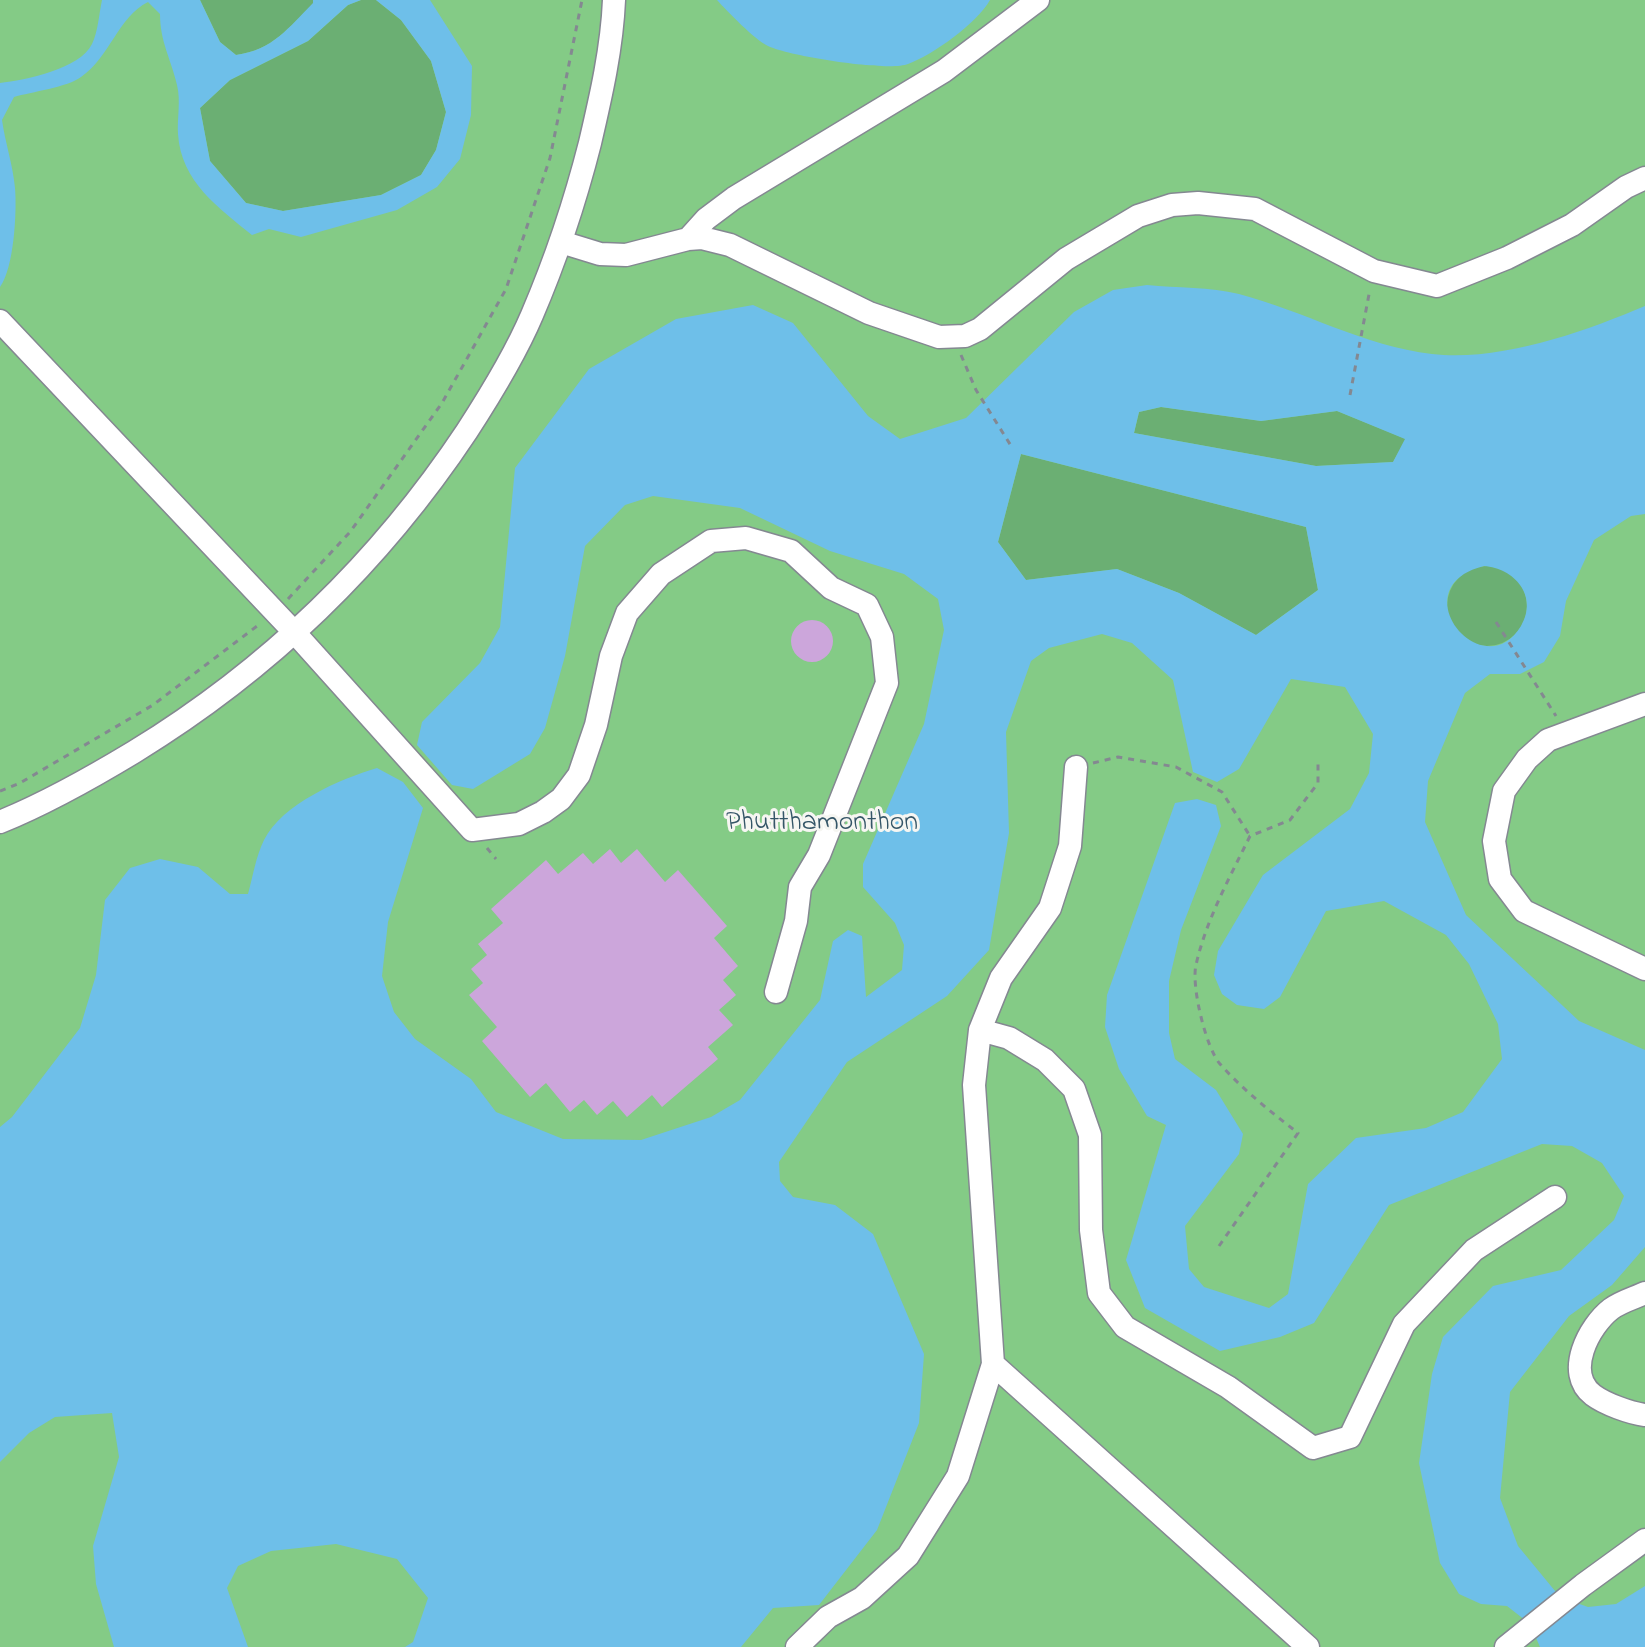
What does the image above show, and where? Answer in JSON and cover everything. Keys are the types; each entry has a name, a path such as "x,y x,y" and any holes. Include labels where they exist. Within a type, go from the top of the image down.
{"lane":[{"path":"0,822 91,778 169,730 238,682 295,633 384,542 443,466 490,396 531,318 561,242 603,90 614,0"},
{"path":"688,239 706,219 734,198 944,71 1038,0"},
{"path":"561,242 600,254 626,255 702,238 730,245 869,313 939,337 953,337 965,336 980,329 1066,259 1138,216 1172,205 1198,203 1255,209 1374,271 1437,286 1507,258 1572,225 1626,187 1645,178"},
{"path":"0,321 276,612 472,830 519,824 561,799 579,775 588,755 611,656 627,613 661,574 711,541 746,538 791,551 831,588 867,605 882,637 887,683 819,855 800,887 796,921 776,992"},
{"path":"1645,704 1548,740 1527,759 1504,791 1494,841 1500,879 1524,911 1645,969"},
{"path":"797,1647 828,1617 862,1598 908,1556 958,1476 993,1364 974,1085 980,1030 1001,978 1050,908 1070,846 1076,767"},
{"path":"980,1030 1009,1038 1045,1060 1074,1089 1090,1135 1091,1230 1099,1293 1125,1327 1228,1387 1313,1448 1350,1437 1404,1324 1474,1250 1555,1197"},
{"path":"1645,1293 1611,1309 1586,1338 1580,1374 1592,1394 1635,1414 1645,1415"},
{"path":"993,1364 1308,1647"},
{"path":"1510,1644 1645,1540"}],"path":[{"path":"0,791 20,783 153,705 276,612 350,532 442,403 506,289 550,158 582,0"},
{"path":"1350,395 1374,271"},
{"path":"953,337 976,390 1013,449"},
{"path":"1496,622 1567,733"},
{"path":"1076,767 1118,757 1176,767 1222,792 1250,836"},
{"path":"1219,1246 1298,1133 1265,1107 1218,1062 1202,1025 1195,968 1219,901 1250,836 1290,820 1318,783 1318,764"}],"green space":[{"name":"Phutthamonthon","path":"0,0 1645,0 1645,1647 0,1647"},
{"path":"200,0 313,0 314,3 270,43 236,55 220,42"},
{"path":"361,0 376,0 401,20 431,61 446,112 436,150 421,175 381,195 283,211 246,203 210,161 200,108 230,80 308,41 348,5"},
{"path":"1161,407 1261,421 1337,411 1406,439 1393,462 1316,466 1134,433 1139,412"},
{"path":"1021,454 1306,527 1318,590 1256,635 1179,593 1117,569 1026,580 998,542"},
{"path":"1487,566 1502,569 1515,578 1524,591 1527,606 1524,621 1515,634 1502,643 1487,646 1472,643 1459,634 1450,621 1447,606 1450,591 1459,578 1472,569"}],"water":[{"path":"102,0 200,0 220,42 236,55 270,43 296,21 313,0 361,0 348,5 308,41 230,80 200,108 210,161 246,203 283,211 381,195 421,175 436,150 446,112 431,61 401,20 376,0 430,0 472,66 471,115 460,159 437,187 397,210 301,237 269,229 252,235 204,192 186,166 178,134 177,85 164,42 160,14 148,2 129,17 91,69 75,81 14,97 2,120 16,198 9,267 0,287 0,83 51,72 86,53 96,34"},
{"path":"717,0 990,0 965,28 930,53 908,64 880,66 816,58 768,46"},
{"path":"1147,285 1239,294 1382,344 1432,354 1458,355 1485,354 1541,343 1645,306 1645,514 1631,516 1594,540 1566,601 1560,636 1544,662 1520,674 1490,674 1465,693 1428,781 1425,822 1466,915 1579,1021 1645,1050 1645,1247 1612,1285 1569,1316 1510,1392 1500,1498 1518,1546 1560,1597 1588,1607 1616,1604 1645,1586 1645,1647 1540,1647 1530,1624 1507,1606 1481,1604 1459,1594 1440,1563 1419,1463 1432,1374 1443,1337 1493,1286 1561,1270 1614,1220 1624,1196 1602,1163 1572,1146 1542,1144 1389,1205 1314,1323 1280,1337 1220,1351 1145,1308 1126,1260 1166,1125 1147,1116 1119,1069 1105,1027 1107,995 1175,803 1197,799 1216,805 1221,826 1181,930 1169,981 1169,1033 1175,1059 1216,1090 1243,1134 1239,1154 1185,1226 1189,1269 1204,1287 1269,1308 1288,1294 1308,1184 1356,1138 1426,1128 1463,1112 1502,1059 1498,1024 1469,964 1446,935 1384,901 1326,911 1280,997 1264,1009 1237,1005 1222,994 1214,975 1218,951 1263,875 1350,809 1369,773 1373,734 1345,687 1291,679 1239,769 1217,782 1193,772 1173,680 1132,643 1102,634 1049,648 1031,661 1006,732 1009,833 989,950 947,996 847,1062 779,1162 780,1181 793,1197 835,1205 873,1234 924,1354 919,1423 877,1530 819,1605 773,1608 741,1647 405,1647 413,1642 428,1598 397,1559 336,1544 271,1551 238,1566 227,1588 248,1647 114,1647 96,1584 93,1546 119,1457 112,1413 55,1417 29,1433 0,1462 0,1127 12,1117 80,1028 96,975 105,900 130,868 160,859 198,867 230,894 248,894 264,840 284,815 330,786 377,768 403,782 423,808 388,922 382,976 394,1012 415,1039 471,1079 496,1112 563,1139 641,1140 711,1117 740,1100 820,1000 833,941 848,930 862,936 866,997 902,970 904,945 895,923 863,887 863,864 924,724 944,630 938,599 904,574 830,551 740,508 653,496 625,505 585,546 565,656 545,728 530,754 473,789 452,785 417,745 422,722 480,663 500,627 515,468 589,369 676,319 753,305 793,323 868,416 900,439 966,418 1074,312 1113,290","holes":["1161,407 1261,421 1337,411 1405,439 1393,462 1316,466 1134,433 1139,412","1021,454 1306,527 1318,590 1256,635 1179,593 1117,569 1026,580 998,542","1484,566 1505,572 1520,586 1525,594 1526,615 1521,626 1505,642 1487,646 1470,640 1456,628 1448,611 1449,593 1460,577"]}],"building":[{"path":"812,620 827,626 833,641 827,656 812,662 797,656 791,641 797,626"},
{"path":"610,849 621,863 637,849 665,882 678,870 727,926 714,938 738,966 723,980 736,995 719,1010 733,1025 708,1047 718,1059 662,1107 652,1095 627,1117 613,1101 597,1115 584,1100 570,1112 546,1083 530,1097 482,1041 497,1027 469,995 483,983 471,969 487,955 478,944 503,923 491,909 546,860 558,874 583,853 593,864"}]}
